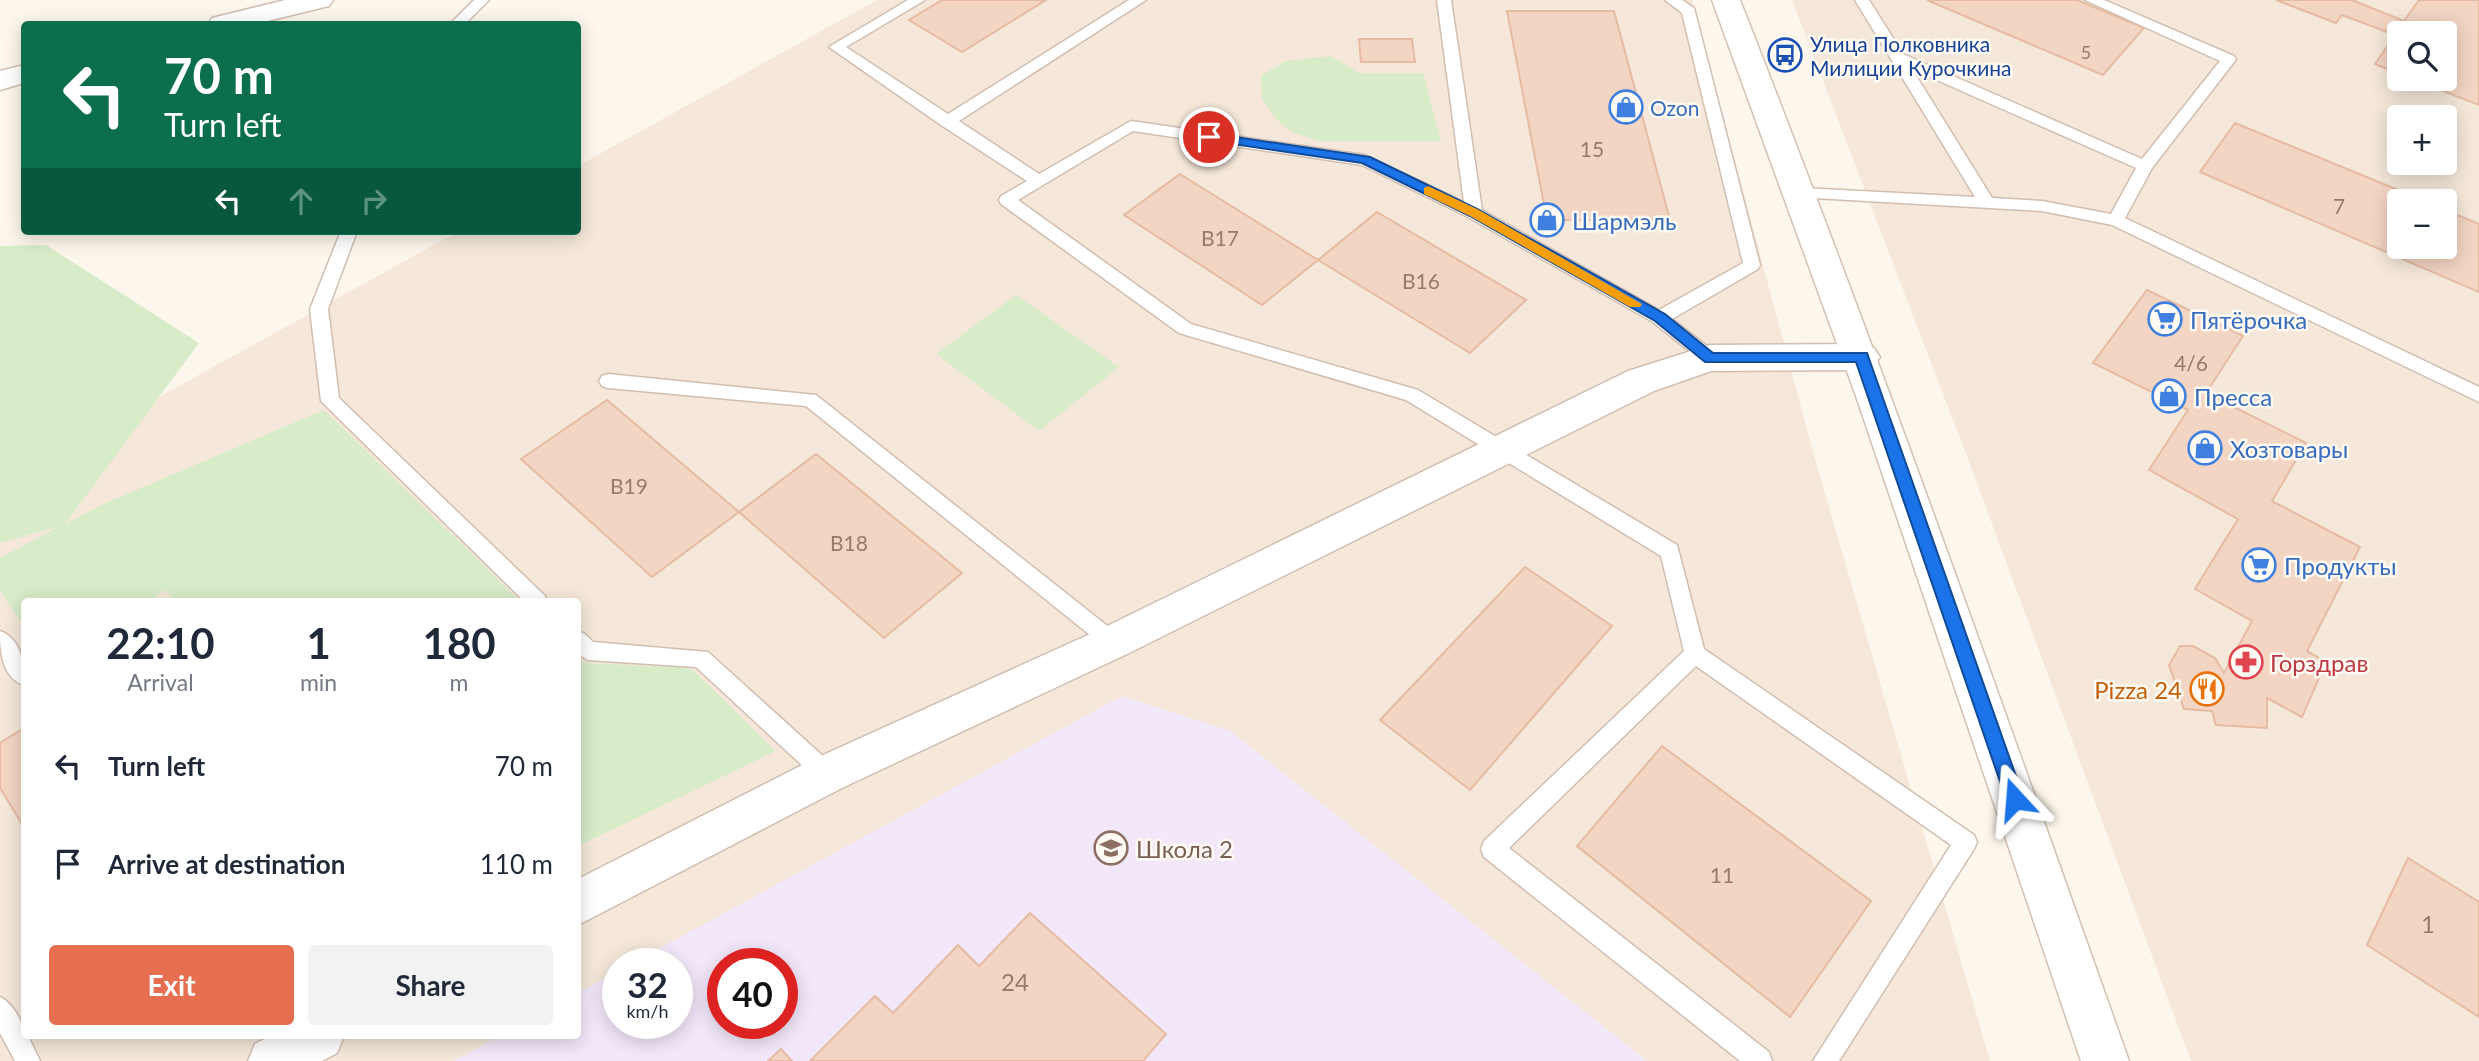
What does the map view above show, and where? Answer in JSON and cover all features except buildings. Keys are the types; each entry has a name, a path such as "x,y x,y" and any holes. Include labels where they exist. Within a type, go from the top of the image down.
{"street":[{"path":"234,21 319,0"},
{"path":"1726,0 1802,193 1862,357 2105,1061"},
{"path":"0,81 21,75"},
{"path":"581,901 827,774 1113,642 1641,382 1710,358 1862,357"},
{"path":"272,1061 314,1039"}],"lane":[{"path":"460,21 482,0"},
{"path":"918,0 836,47 1039,181"},
{"path":"946,122 1139,0"},
{"path":"1444,0 1474,213"},
{"path":"1660,318 1752,265 1689,11 1672,0"},
{"path":"1862,0 1987,203"},
{"path":"2092,0 2229,59 2145,166 2116,220"},
{"path":"1897,57 2145,166"},
{"path":"1710,358 1660,318 1474,213 1365,160 1131,126 1007,200 1185,329 1412,395 1670,551 1695,654 1966,842 1825,1061"},
{"path":"1802,193 2042,206 2116,220 2479,395"},
{"path":"347,235 319,309 330,401 534,598"},
{"path":"608,381 810,400 1113,642"},
{"path":"0,640 21,672"},
{"path":"581,643 589,650 701,658 827,774"},
{"path":"1695,654 1492,849 1760,1061"},
{"path":"0,1009 28,1061"}],"shaded area":[{"path":"877,0 1692,0 1815,459 1990,1061 0,1061 0,485 452,235 581,235 581,164"},
{"path":"1792,0 2479,0 2479,1061 2191,1061 1968,459"},
{"name":"Школа 2","path":"1122,696 1230,731 1647,1061 454,1061 494,1039 581,1039 581,991 602,980 602,1039 693,1039 693,948 660,948"}],"green space":[{"path":"1331,56 1359,73 1423,73 1441,141 1320,141 1294,133 1277,120 1262,99 1261,76 1286,61"},
{"path":"46,245 199,343 65,524 106,503 324,410 517,598 173,598 166,590 153,598 21,598 21,622 0,591 0,558 60,526 0,543 0,246"},
{"path":"1016,295 1119,367 1039,431 936,354"},
{"path":"581,660 584,663 691,668 776,751 581,845"}],"slow traffic":[{"path":"1428,191 1474,213 1635,304"}],"place":[{"name":"Улица Полковника Милиции Курочкина","path":"1785,55"},
{"name":"Ozon","path":"1626,107"},
{"name":"Шармэль","path":"1547,220"},
{"name":"Пятёрочка","path":"2165,319"},
{"name":"Пресса","path":"2169,396"},
{"name":"Хозтовары","path":"2205,448"},
{"name":"Продукты","path":"2259,565"},
{"name":"Горздрав","path":"2246,662"},
{"name":"Pizza 24","path":"2207,689"},
{"name":"Школа 2","path":"1111,848"}],"route":[{"path":"1209,137 1365,160 1474,213 1660,318 1710,358 1862,357 2015,799"}]}
